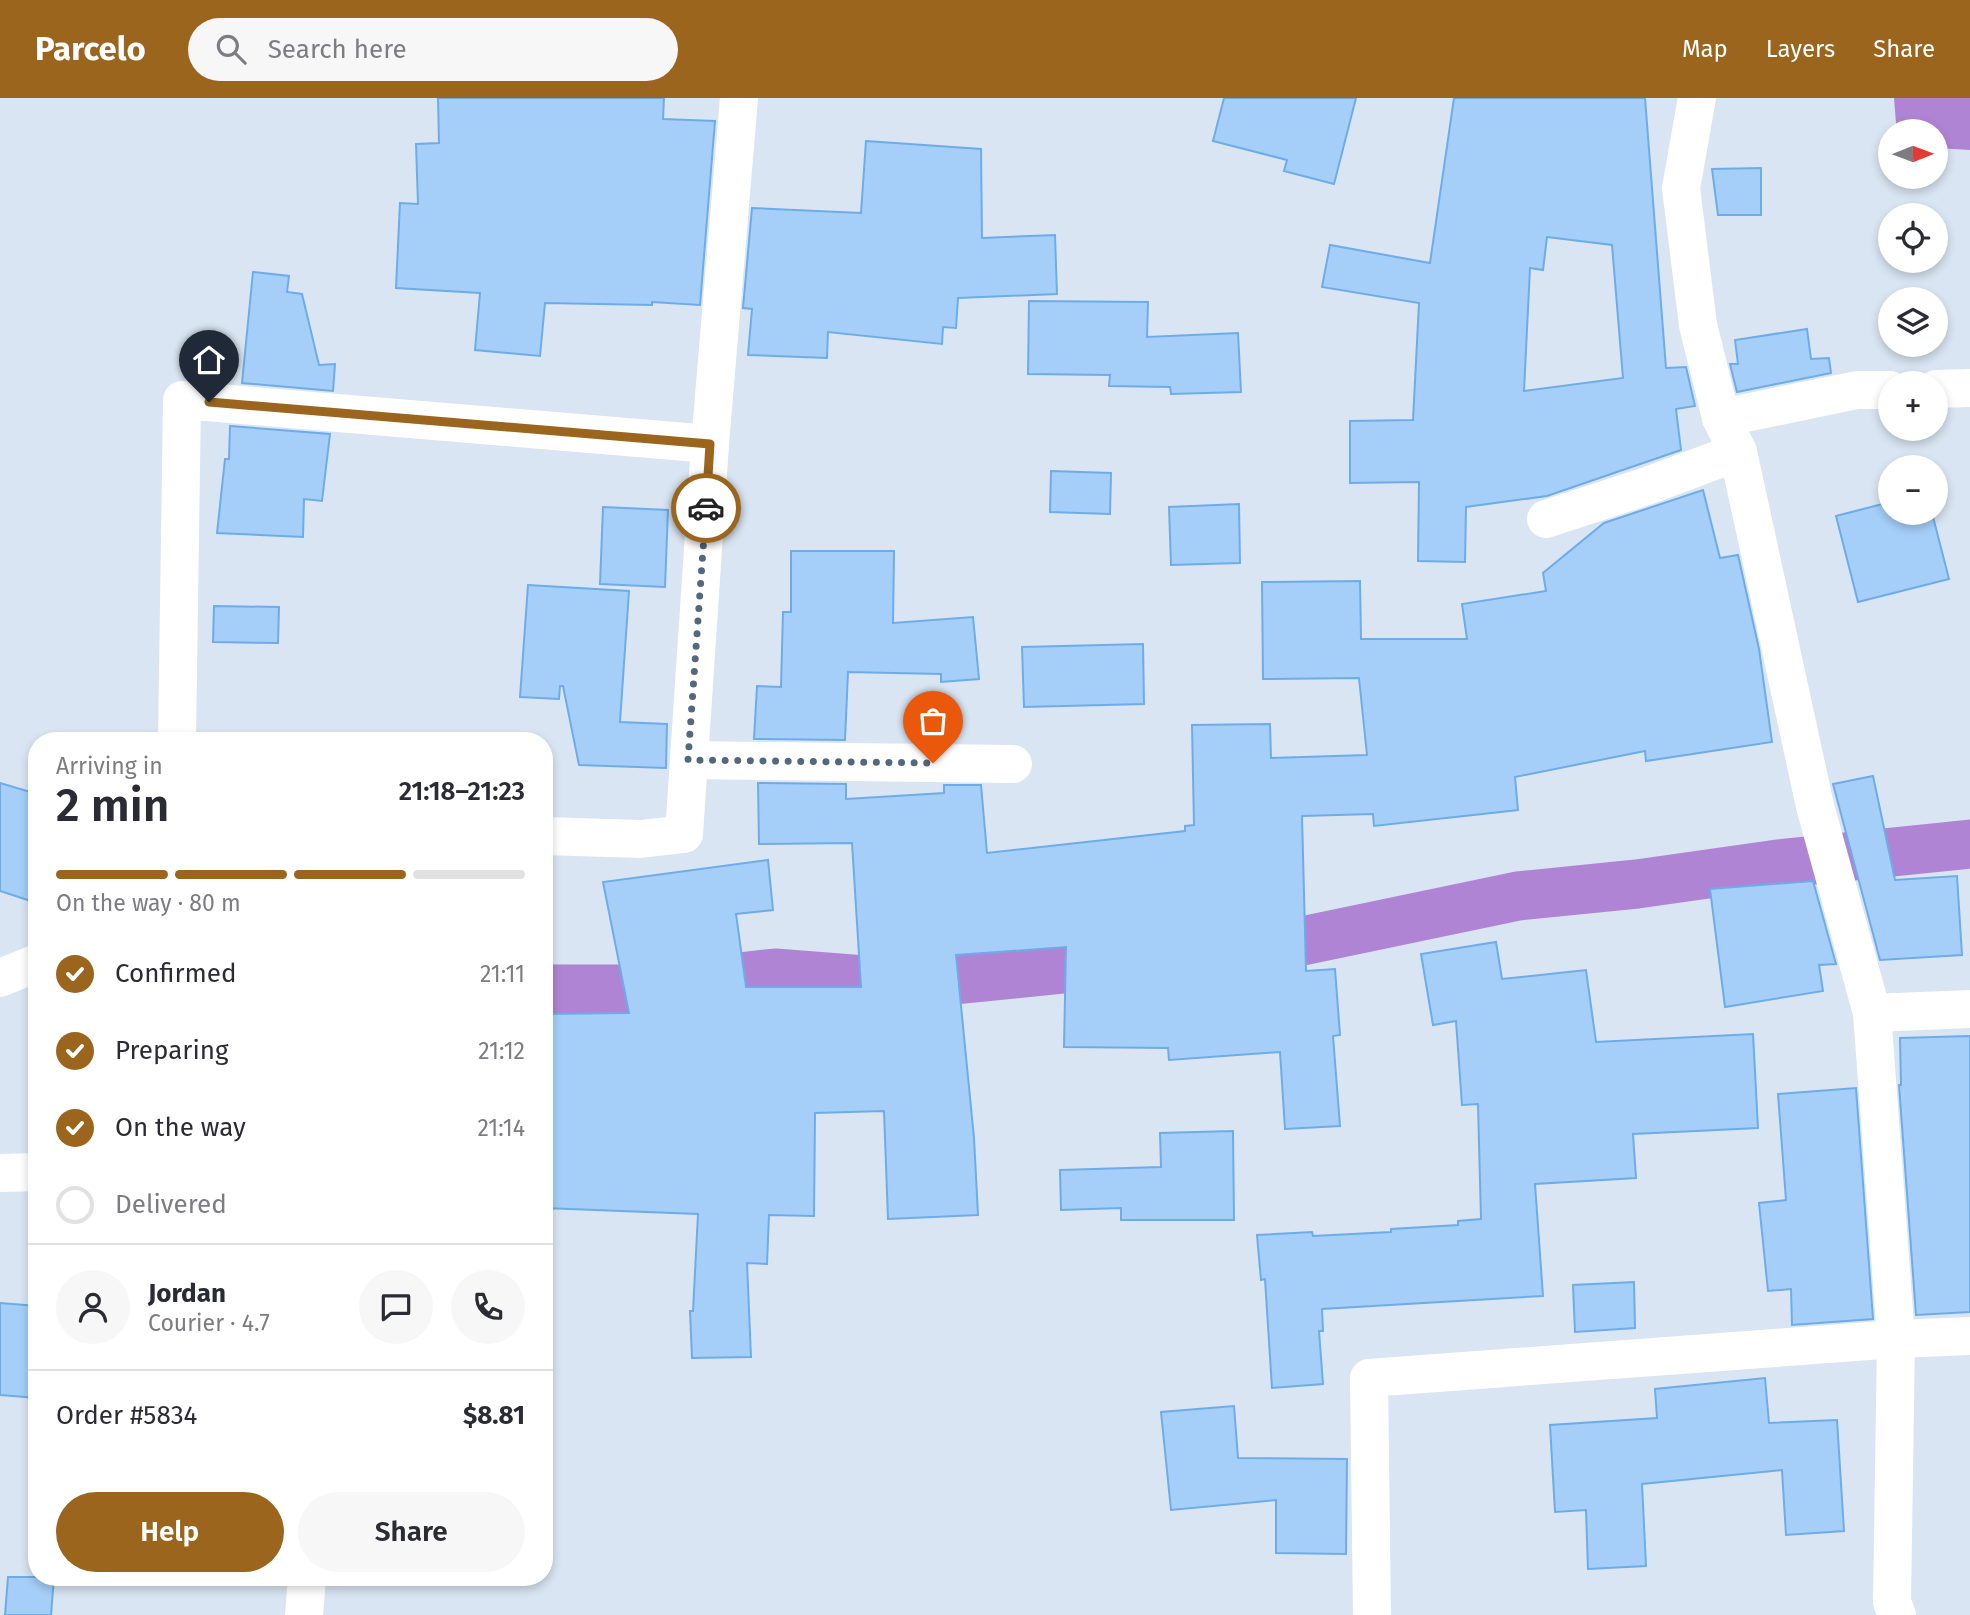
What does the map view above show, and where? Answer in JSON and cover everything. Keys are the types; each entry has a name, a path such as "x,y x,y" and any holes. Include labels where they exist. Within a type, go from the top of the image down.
{"street":[{"path":"553,836 641,839 684,834 710,444 739,98"},
{"path":"1697,98 1681,188 1699,325 1721,418 1738,452 1815,806 1872,1013 1896,1339 1892,1602 1897,1615"},
{"path":"1948,389 1970,388"},
{"path":"1721,418 1857,390 1878,390"},
{"path":"177,732 181,400 710,444"},
{"path":"1545,519 1647,486 1738,452"},
{"path":"688,760 1013,764"},
{"path":"0,978 28,967"},
{"path":"1872,1013 1970,1009"},
{"path":"0,1173 28,1172"},
{"path":"1372,1615 1369,1378 1896,1339 1970,1336"},
{"path":"304,1615 306,1586"}],"shaded area":[{"path":"1894,98 1970,98 1970,150 1948,149 1948,119 1896,119"}],"building":[{"path":"438,98 664,98 663,119 715,121 700,305 652,302 652,305 545,303 540,356 475,350 480,293 396,288 400,203 418,204 416,144 439,143"},
{"path":"1224,98 1356,98 1334,184 1284,171 1287,160 1213,141"},
{"path":"1454,98 1645,98 1666,368 1686,367 1695,406 1676,409 1681,450 1547,496 1466,507 1465,562 1418,561 1419,482 1350,483 1350,421 1413,420 1419,303 1322,287 1330,245 1430,263","holes":["1547,237 1612,245 1623,378 1524,391 1530,268 1543,270"]},
{"path":"866,141 981,149 982,238 1055,235 1057,294 958,298 956,328 943,327 942,344 828,332 827,358 748,355 752,309 743,308 752,208 861,213"},
{"path":"1761,168 1761,215 1718,215 1712,169"},
{"path":"253,272 289,276 287,292 302,294 319,365 335,364 333,391 242,383"},
{"path":"1029,301 1148,302 1147,337 1238,333 1241,392 1171,394 1170,387 1109,386 1110,375 1028,374"},
{"path":"1807,329 1811,359 1829,358 1831,373 1737,392 1730,364 1738,364 1735,340"},
{"path":"230,426 330,434 322,501 304,499 303,537 217,533 225,459 229,459"},
{"path":"1051,471 1111,473 1110,514 1050,512"},
{"path":"1703,490 1720,558 1738,555 1759,649 1772,742 1646,761 1645,751 1515,777 1518,810 1374,826 1373,814 1302,816 1306,971 1335,969 1340,1035 1333,1036 1340,1126 1285,1129 1280,1052 1169,1060 1168,1048 1064,1047 1066,947 956,955 974,1138 978,1215 888,1219 884,1111 815,1113 814,1216 769,1215 767,1264 747,1263 751,1357 692,1358 690,1311 693,1311 698,1214 553,1208 553,1014 629,1013 603,882 768,860 773,910 736,914 746,987 861,987 852,843 759,844 758,783 846,784 846,799 944,793 944,785 981,785 987,853 1185,831 1185,826 1194,825 1192,725 1270,724 1271,758 1367,755 1359,678 1263,679 1262,582 1360,581 1361,639 1467,639 1462,604 1546,591 1543,573 1604,523"},
{"path":"1239,504 1240,563 1171,565 1169,507"},
{"path":"1878,505 1878,525 1935,525 1949,579 1858,602 1836,516"},
{"path":"603,507 668,510 665,587 600,584"},
{"path":"791,551 894,551 893,623 973,617 979,679 941,682 941,674 848,672 845,740 754,739 757,686 781,687 783,612 791,612"},
{"path":"528,585 629,591 620,722 667,724 666,768 579,765 563,686 560,686 559,699 520,697"},
{"path":"214,606 279,607 278,643 213,642"},
{"path":"1143,644 1144,704 1024,707 1022,647"},
{"path":"1873,776 1895,880 1957,876 1962,955 1880,960 1833,784"},
{"path":"0,783 28,791 28,900 0,891"},
{"path":"1813,881 1836,964 1819,965 1823,991 1725,1007 1710,889"},
{"path":"1496,942 1502,979 1586,970 1596,1042 1753,1034 1758,1128 1633,1134 1636,1178 1535,1184 1543,1296 1322,1309 1323,1331 1319,1331 1323,1384 1272,1388 1265,1279 1261,1280 1257,1235 1312,1232 1313,1236 1391,1232 1391,1229 1458,1225 1458,1221 1481,1219 1478,1104 1462,1105 1456,1021 1433,1025 1421,954"},
{"path":"1970,1036 1970,1312 1916,1315 1899,1085 1900,1038"},
{"path":"1856,1088 1873,1319 1792,1325 1791,1289 1768,1291 1759,1203 1786,1200 1778,1094"},
{"path":"1233,1131 1234,1220 1121,1220 1121,1208 1061,1210 1060,1170 1161,1167 1160,1133"},
{"path":"1634,1282 1635,1328 1575,1332 1573,1285"},
{"path":"0,1303 28,1305 28,1397 0,1395"},
{"path":"1765,1378 1769,1423 1837,1420 1844,1531 1786,1535 1782,1470 1642,1484 1646,1566 1588,1569 1586,1510 1555,1512 1550,1425 1657,1418 1655,1389"},
{"path":"1234,1406 1238,1458 1347,1459 1346,1554 1276,1553 1276,1500 1171,1510 1161,1412"},
{"path":"8,1577 28,1577 28,1586 53,1586 51,1615 5,1615"}],"waterway":[{"path":"1239,950 1283,945 1518,896 1637,884 1786,863 1970,844"},
{"path":"553,989 637,989 775,973 916,984 1132,962"}],"way so far":[{"path":"706,508 688,760 933,763"}],"route":[{"path":"209,402 710,444 706,508"}]}
